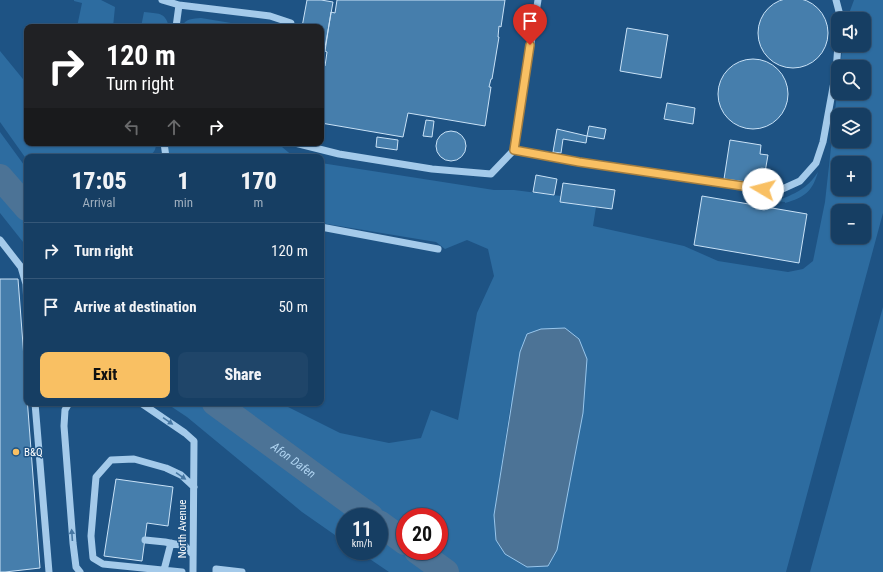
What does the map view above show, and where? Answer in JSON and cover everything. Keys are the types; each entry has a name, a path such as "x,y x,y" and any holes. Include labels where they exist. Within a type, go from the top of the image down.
{"street":[{"path":"162,0 179,5 270,16 291,24"},
{"path":"307,146 339,154 432,169 490,174 514,150 538,0"},
{"path":"836,0 839,12"},
{"path":"176,24 179,5"},
{"path":"514,150 579,162 778,191 800,181 816,163 823,142 836,71 837,52"},
{"path":"324,228 438,249"},
{"path":"0,240 21,267 24,277"},
{"path":"34,406 49,572"},
{"path":"67,406 65,410 65,433 73,543 76,567 80,572"},
{"name":"North Avenue","path":"145,406 185,433 194,441 193,572"},
{"path":"182,572 103,564 93,558 92,536 96,477 111,460 134,459 166,468 181,475 194,487"},
{"path":"145,540 185,546 193,555"},
{"path":"164,570 171,543"},
{"path":"216,572 216,569 242,572"}],"shaded area":[{"path":"101,0 115,7 113,24 78,24 82,3 74,1"},
{"path":"854,0 883,0 883,213 786,572 451,572 435,560 448,560 448,508 396,508 396,531 388,525 388,508 365,508 228,406 286,406 340,433 389,443 421,438 431,410 458,420 477,313 494,276 488,249 467,240 445,249 436,242 324,223 324,163 494,190 514,190 561,196 560,202 596,207 593,226 684,246 718,261 788,272 803,269 813,261 825,202 831,148 871,148 871,108 835,108 836,100 871,100 871,60 841,60 842,52 871,52 871,12 850,12","holes":["511,402 505,554 496,540 494,515"]},
{"path":"144,12 160,14 165,18 168,24 142,24"},
{"path":"201,18 237,24 183,24 187,20"},
{"path":"0,51 24,80 24,146 156,146 156,148 152,154 24,154 24,156 0,122"},
{"path":"0,132 24,165 24,243 0,213"},
{"path":"168,146 281,146 290,154 168,154"},
{"path":"818,172 810,189 803,196 785,203 776,201 805,187"},
{"path":"883,307 883,572 810,572"},
{"path":"565,328 579,339 587,359 583,413 557,550 548,566 527,567 505,554 496,540 494,515 520,352 527,334 541,329"},
{"path":"170,406 203,406 344,508 336,508 336,536 302,512 187,417"},
{"path":"388,540 396,546 396,560 415,560 432,572 389,572 371,560 388,560"}],"building":[{"path":"786,-1 800,-1 812,4 818,8 827,26 827,40 822,52 818,58 800,67 786,67 774,62 768,58 759,40 759,26 764,14 768,8"},
{"path":"307,0 333,2 324,53 324,24 303,24"},
{"path":"337,0 505,0 501,27 499,26 499,37 492,79 489,87 491,87 485,126 408,113 403,137 324,124 324,66 327,52 325,51 331,12 335,13"},
{"path":"627,28 668,35 661,78 620,71"},
{"path":"753,59 766,62 778,69 785,81 788,94 785,107 778,119 766,126 753,129 740,126 728,119 721,107 718,94 721,81 728,69 740,62"},
{"path":"667,103 695,108 693,124 664,119"},
{"path":"426,120 434,121 432,137 423,136"},
{"path":"589,126 606,129 604,139 587,136"},
{"path":"557,129 587,136 586,143 563,139 561,153 553,152"},
{"path":"451,131 457,132 465,140 465,152 457,160 451,161 445,160 437,152 436,146 437,140 445,132"},
{"path":"377,137 398,140 397,150 376,147"},
{"path":"730,140 761,145 760,154 768,155 763,184 724,179"},
{"path":"536,175 557,179 554,195 533,192"},
{"path":"563,183 615,190 612,209 560,202"},
{"path":"702,196 807,214 799,263 694,245"},
{"name":"B&Q","path":"0,279 18,279 24,358 24,406 28,406 40,568 0,572"},
{"path":"116,479 173,487 168,526 147,523 142,561 104,556"}],"waterway":[{"name":"Afon Dafen","path":"0,177 24,205"},
{"name":"Afon Dafen","path":"219,406 359,508"},
{"name":"Afon Dafen","path":"388,530 396,535"},
{"name":"Afon Dafen","path":"429,560 446,572"}],"place":[{"name":"B&Q","path":"16,452"}],"route":[{"path":"530,45 514,150 579,162 763,189"}]}
